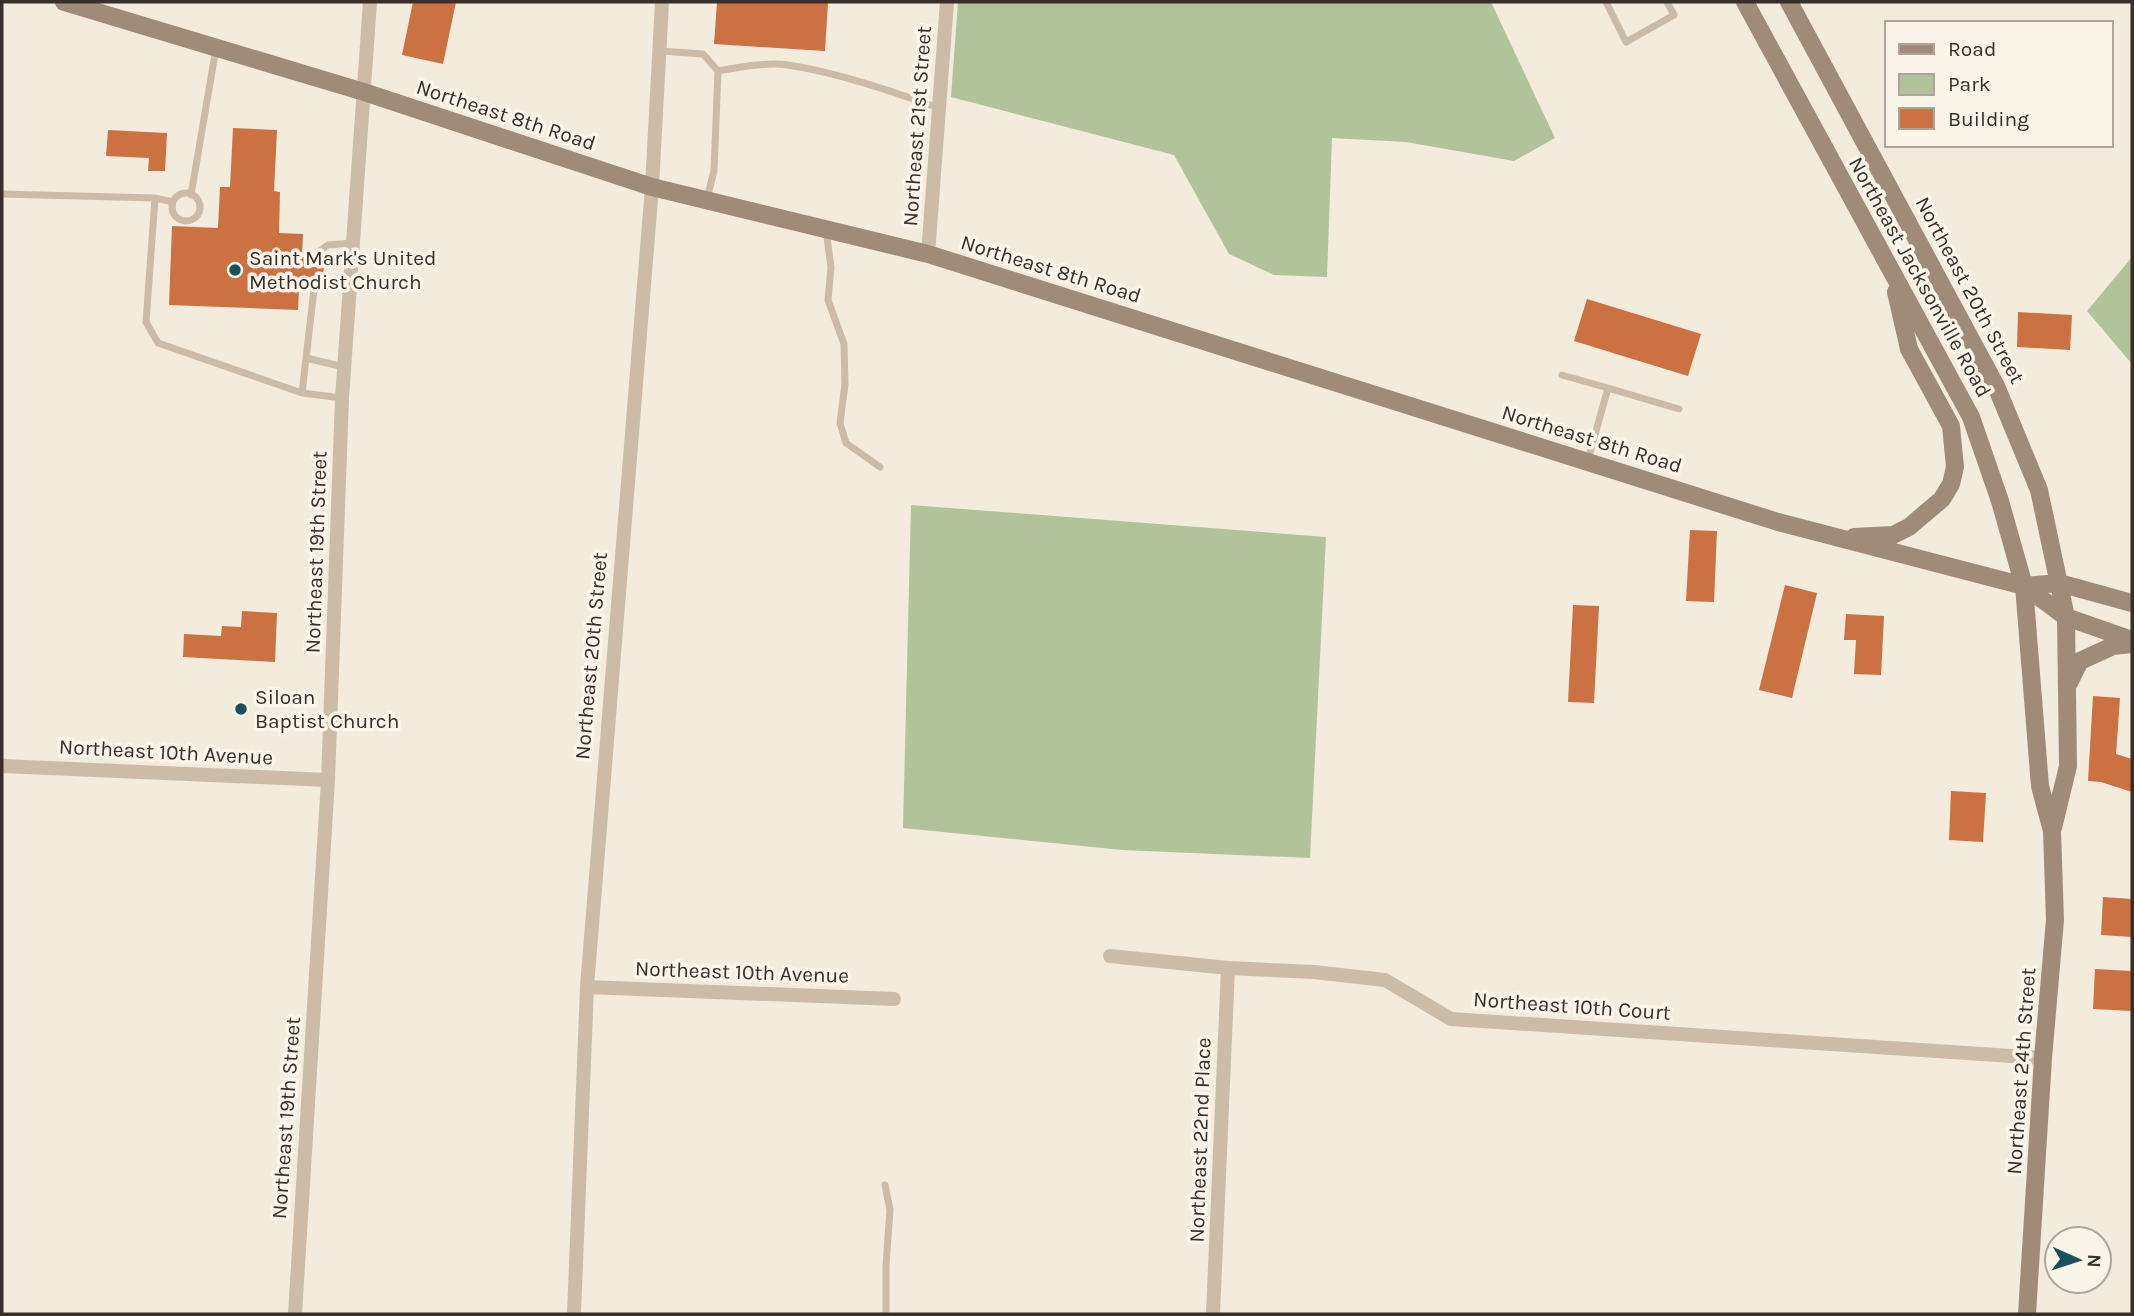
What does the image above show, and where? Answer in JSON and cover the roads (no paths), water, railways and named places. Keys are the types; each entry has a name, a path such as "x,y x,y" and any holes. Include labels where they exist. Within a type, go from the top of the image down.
{"main road":[{"name":"Northeast 8th Road","path":"64,2 90,6 364,92 652,187 928,254 1832,537 2024,586 2059,583"},
{"name":"Northeast Jacksonville Road","path":"1745,2 1971,417 2000,501 2024,586"},
{"name":"Northeast 20th Street","path":"1790,2 1996,386 2039,490 2066,617"},
{"path":"1832,537 1893,535 1909,527 1942,499 1951,484 1955,467 1951,426 1909,349 1890,268"},
{"path":"2059,583 2132,603"},
{"name":"Northeast 8th Road","path":"2024,586 2066,617"},
{"name":"Northeast 24th Street","path":"2024,586 2040,786 2052,831 2055,920 2043,1058 2027,1314"},
{"path":"2066,617 2132,642"},
{"name":"Northeast 24th Street","path":"2052,831 2068,766 2066,617"},
{"path":"2067,686 2080,661 2113,646 2132,642"}],"street":[{"name":"Northeast 19th Street","path":"295,1314 328,780 342,398 370,2"},
{"name":"Northeast 20th Street","path":"575,1314 587,987 652,187 662,2"},
{"name":"Northeast 21st Street","path":"928,254 947,2"},
{"name":"Northeast 10th Avenue","path":"2,766 328,780"},
{"name":"Northeast 10th Court","path":"1110,956 1385,980 1451,1019 2043,1058"},
{"name":"Northeast 22nd Place","path":"1213,1314 1228,968"},
{"name":"Northeast 10th Avenue","path":"587,987 894,999"}],"lane":[{"path":"1606,2 1626,42 1674,15 1667,2"},
{"path":"191,195 217,48"},
{"path":"659,51 703,54 718,71 714,171 706,200"},
{"path":"718,71 743,66 786,65 856,82 939,108"},
{"path":"2,194 155,198 173,202"},
{"path":"179,195 191,195 198,201 199,209 191,220 178,219 173,212 173,202 179,195"},
{"path":"155,198 146,323 158,343 302,393 342,398"},
{"path":"826,229 831,267 828,300 844,344 845,384 840,423 846,443 880,467"},
{"path":"317,258 318,252 328,245 354,243"},
{"path":"302,393 314,289"},
{"path":"306,358 345,367"},
{"path":"1562,375 1679,409"},
{"path":"1588,461 1608,388"},
{"path":"885,1185 890,1210 886,1314"}],"place":[{"name":"Saint Mark's United Methodist Church","path":"235,270"},
{"name":"Siloan Baptist Church","path":"241,709"}]}
